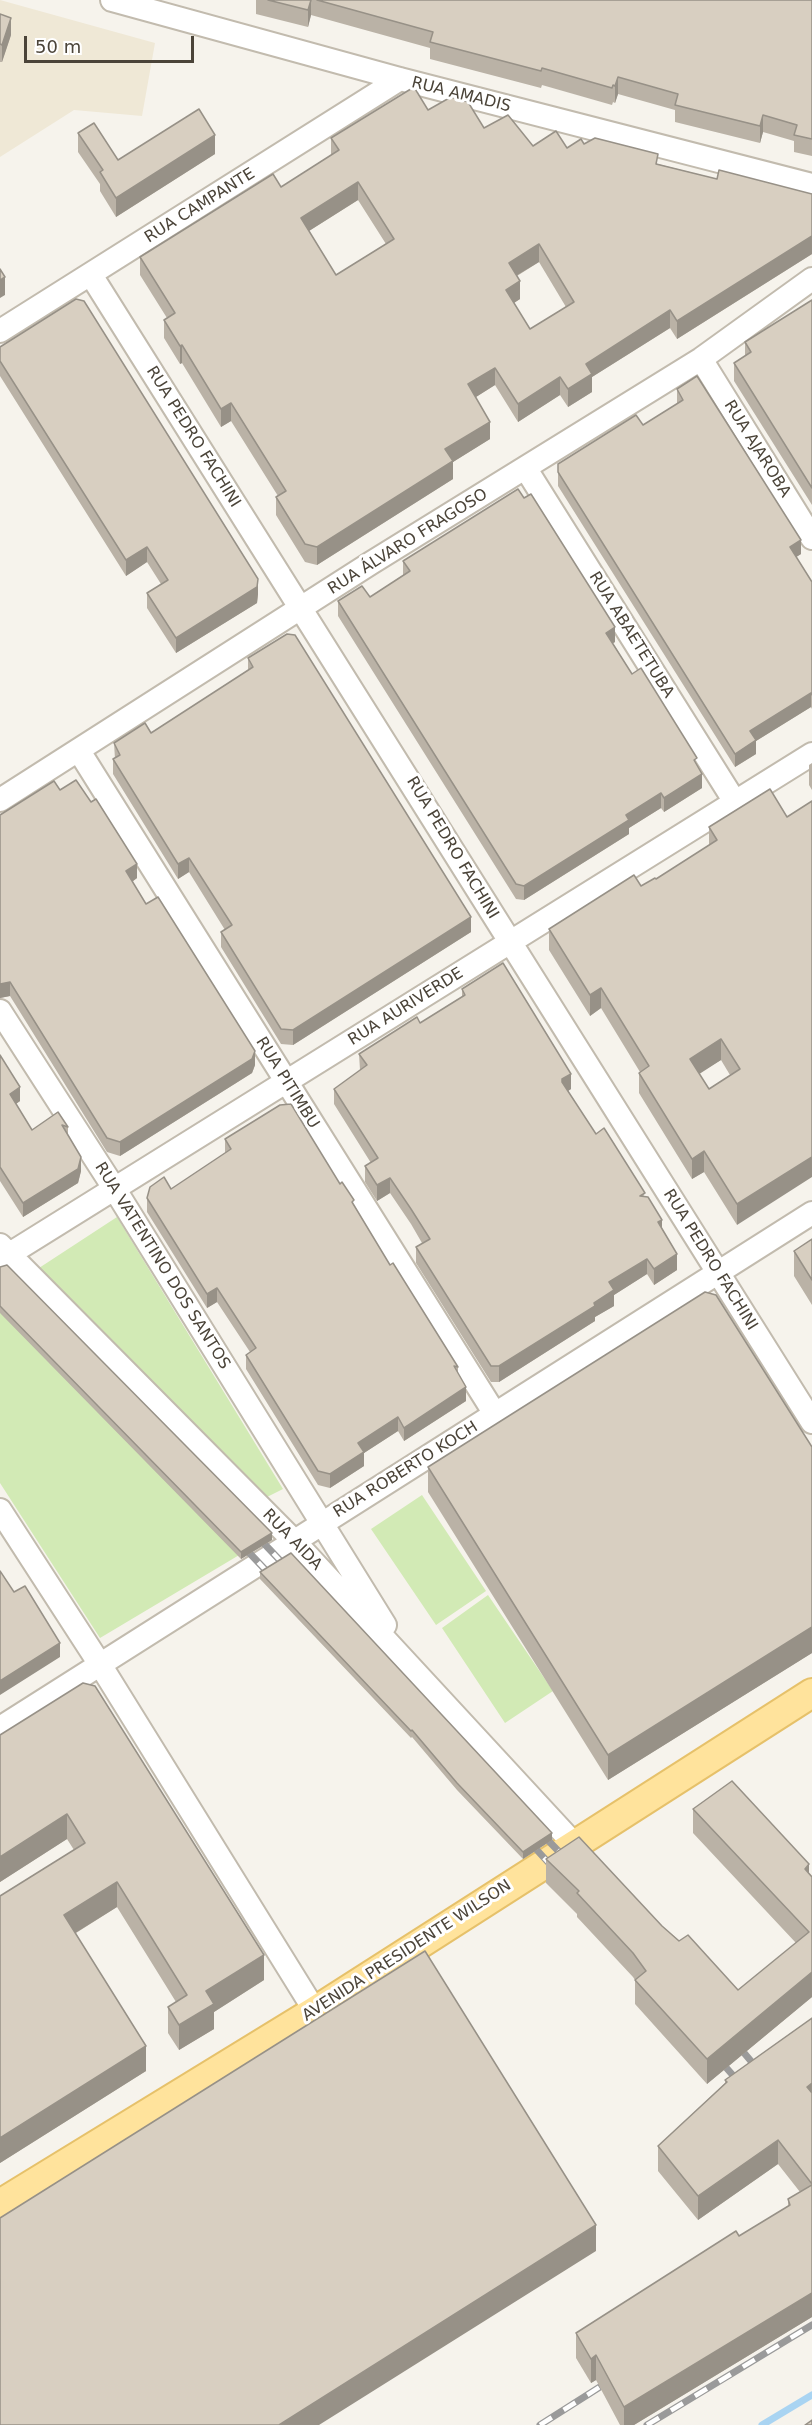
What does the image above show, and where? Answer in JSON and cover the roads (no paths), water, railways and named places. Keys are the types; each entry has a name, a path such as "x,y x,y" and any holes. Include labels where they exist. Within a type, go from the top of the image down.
{"main road":[{"name":"AVENIDA PRESIDENTE WILSON","path":"0,2204 315,2011 812,1694"}],"street":[{"name":"RUA AMADIS","path":"112,0 400,79 812,185"},
{"name":"RUA CAMPANTE","path":"0,332 400,79"},
{"name":"RUA PEDRO FACHINI","path":"91,275 812,1422"},
{"name":"RUA ÁLVARO FRAGOSO","path":"0,800 380,557 701,359 812,279"},
{"name":"RUA AJAROBA","path":"701,359 812,538"},
{"name":"RUA ABAETETUBA","path":"526,469 735,802"},
{"name":"RUA PITIMBU","path":"79,751 495,1414"},
{"name":"RUA AURIVERDE","path":"3,1253 114,1188 812,754"},
{"name":"RUA VATENTINO DOS SANTOS","path":"0,1011 114,1188 320,1523 417,1674"},
{"name":"RUA ROBERTO KOCH","path":"0,1728 812,1213"},
{"name":"RUA AIDA","path":"3,1253 294,1541 574,1844"},
{"path":"0,1510 101,1666 315,2011"}],"waterway":[{"path":"762,2425 812,2395"}],"railway":[{"path":"254,1533 291,1572"},
{"path":"239,1542 276,1581"},
{"path":"538,1830 569,1862"},
{"path":"525,1837 557,1872"},
{"path":"734,2041 761,2073"},
{"path":"716,2056 744,2088"},
{"path":"647,2425 812,2325"},
{"path":"540,2425 614,2378"}]}
